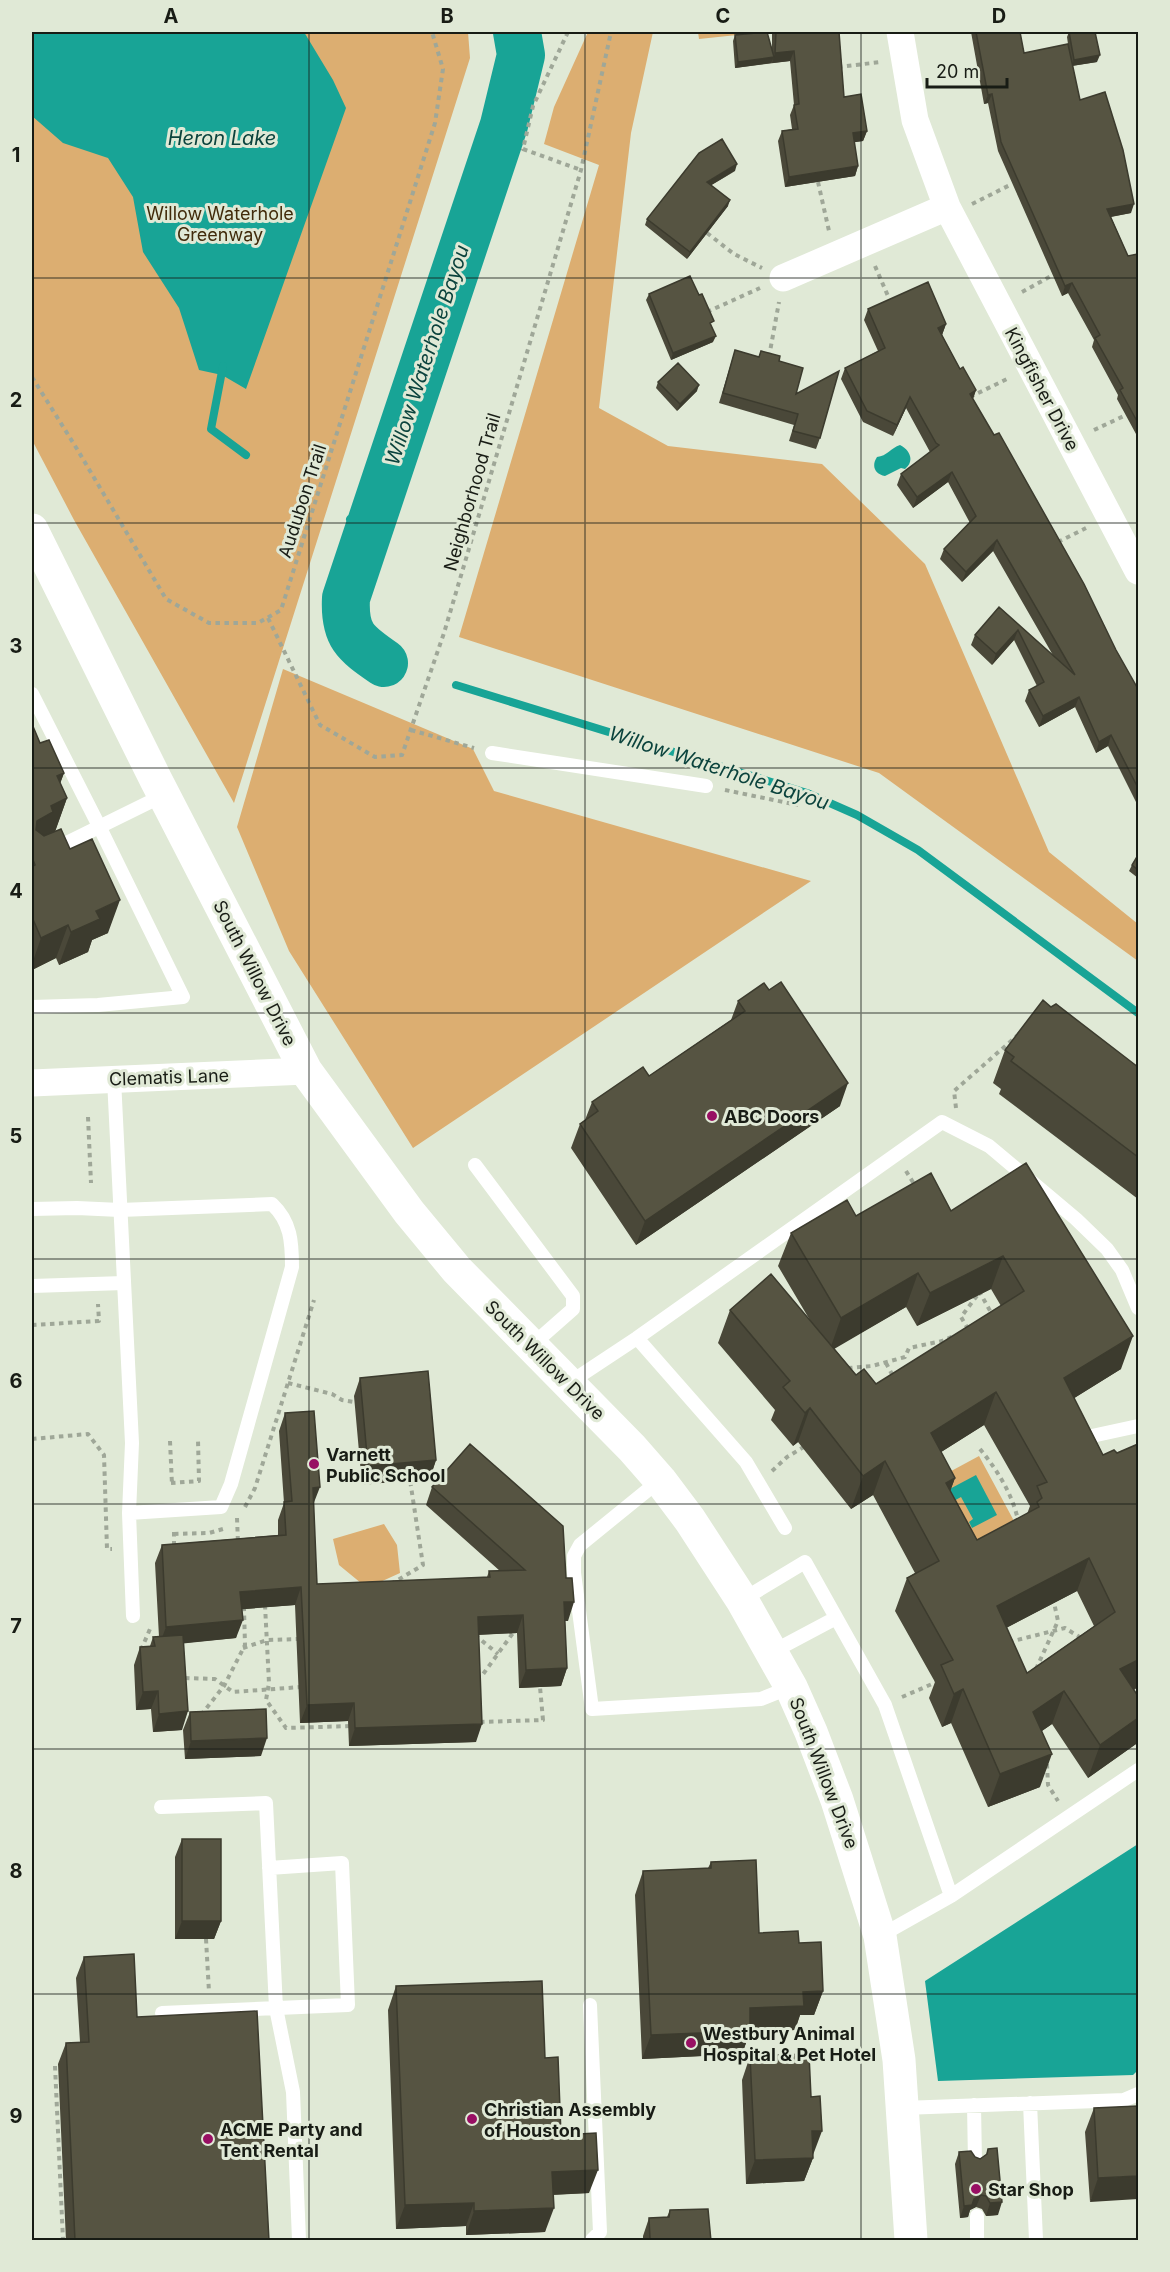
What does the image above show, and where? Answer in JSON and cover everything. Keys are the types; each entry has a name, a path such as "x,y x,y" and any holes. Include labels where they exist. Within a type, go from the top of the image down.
{"street":[{"name":"Kingfisher Drive","path":"900,32 915,120 948,211 1138,571"},
{"path":"783,278 948,211"},
{"name":"South Willow Drive","path":"32,530 164,795 306,1071 416,1220 457,1270 632,1448 660,1480 690,1520 742,1600 790,1687 811,1732 837,1800 880,1936 899,2060 911,2241"},
{"name":"Clematis Lane","path":"32,1083 306,1071"}],"lane":[{"path":"32,694 183,997 98,1005 32,1007"},
{"path":"492,753 706,786"},
{"path":"32,860 164,795"},
{"path":"114,1079 132,1443 129,1513 133,1616"},
{"path":"568,1384 637,1338 942,1122 990,1146 1076,1219 1107,1249 1122,1270 1138,1308"},
{"path":"475,1165 573,1296 573,1310 531,1346"},
{"path":"32,1209 120,1210 272,1204 281,1212 288,1227 292,1243 292,1267 231,1484 221,1507 129,1513"},
{"path":"32,1286 124,1283"},
{"path":"637,1338 746,1462 784,1528"},
{"path":"1078,1438 1138,1426"},
{"path":"660,1480 580,1545 574,1556 574,1573 592,1709 761,1699 790,1687"},
{"path":"742,1600 805,1562 885,1706 951,1896"},
{"path":"772,1652 836,1618"},
{"path":"880,1936 951,1896 1138,1770"},
{"path":"161,1807 266,1803 276,2008 293,2092 299,2241"},
{"path":"162,2013 348,2005 342,1863 269,1868"},
{"path":"590,2005 600,2232 592,2241"},
{"path":"903,2108 1124,2100 1138,2094"},
{"path":"1030,2103 1036,2241"},
{"path":"974,2105 975,2162"},
{"path":"976,2217 977,2241"}],"path":[{"name":"Audubon Trail","path":"268,618 281,610 435,123 443,69 432,32"},
{"path":"568,32 533,106 523,149 581,170"},
{"name":"Neighborhood Trail","path":"268,618 320,725 375,757 402,755 444,633 581,170 612,32"},
{"path":"837,67 904,59"},
{"path":"818,182 835,255"},
{"path":"948,211 1012,184"},
{"path":"707,233 734,254 783,278"},
{"path":"865,243 892,307"},
{"path":"998,306 1053,275"},
{"path":"706,313 783,278"},
{"path":"768,364 783,278"},
{"path":"970,397 1031,367"},
{"path":"32,376 166,599 209,623 258,623 268,618"},
{"path":"1070,442 1126,414"},
{"path":"1052,545 1109,516"},
{"path":"411,730 492,753"},
{"path":"706,786 798,805"},
{"path":"954,1091 1026,1028"},
{"path":"88,1117 92,1183"},
{"path":"896,1154 919,1194"},
{"path":"976,1287 995,1320"},
{"path":"977,1329 967,1331 961,1317 980,1293"},
{"path":"32,1325 99,1322 98,1304"},
{"path":"839,1368 869,1367 886,1363 905,1357 909,1348 942,1341 957,1334"},
{"path":"886,1363 897,1383"},
{"path":"867,1374 869,1367"},
{"path":"288,1383 354,1402"},
{"path":"32,1439 88,1434 104,1455 107,1549 119,1549"},
{"path":"170,1441 172,1486 199,1481 198,1440"},
{"path":"758,1483 787,1457 811,1443"},
{"path":"980,1449 996,1469 1015,1505 1018,1520"},
{"path":"429,1467 444,1484"},
{"path":"388,1585 423,1564 410,1480"},
{"path":"229,1545 238,1544 237,1517"},
{"path":"174,1531 174,1546"},
{"path":"166,1547 182,1546"},
{"path":"1054,1600 1063,1593"},
{"path":"1035,1672 1058,1621 1051,1594"},
{"path":"265,1597 268,1689 266,1700 286,1728 354,1726"},
{"path":"200,1717 225,1686 245,1645 244,1609"},
{"path":"139,1656 152,1626"},
{"path":"998,1645 1053,1630 1065,1629 1079,1636 1086,1644"},
{"path":"470,1630 498,1654"},
{"path":"469,1678 481,1677 513,1633"},
{"path":"243,1648 267,1640 302,1639"},
{"path":"184,1671 186,1689"},
{"path":"885,1706 939,1681 947,1673"},
{"path":"185,1678 215,1679 233,1692 303,1687"},
{"path":"472,1722 543,1720 540,1687"},
{"path":"1047,1758 1048,1785 1068,1818"},
{"path":"206,1939 210,2011"},
{"path":"55,2066 63,2241"}],"green space":[{"name":"Willow Waterhole Greenway","path":"32,32 468,32 470,58 234,803 74,520 32,440"},
{"path":"588,32 653,32 631,133 599,408 668,446 822,464 925,564 1049,852 1138,924 1138,961 879,773 459,637 599,165 544,144 554,107"},
{"path":"698,32 756,32 756,33 699,39"},
{"path":"283,669 473,749 494,791 811,881 413,1148 289,951 237,827"},
{"path":"979,1456 1014,1521 967,1547 929,1483"},
{"path":"384,1524 397,1545 400,1573 367,1588 339,1565 333,1539"}],"water":[{"name":"Heron Lake","path":"32,32 304,32 333,80 346,108 246,389 222,375 199,370 179,308 143,252 133,197 108,158 63,143 32,116"},
{"path":"900,445 910,456 908,466 885,476 879,473 874,466 877,457"},
{"path":"976,1475 997,1515 972,1528 969,1522 973,1519 961,1497 950,1503 944,1492"},
{"path":"1138,1844 1138,2070 1133,2075 938,2081 925,1981"}],"building":[{"path":"767,32 774,57 738,62 735,35"},
{"path":"776,32 839,32 844,97 861,94 867,131 853,133 858,166 789,177 782,131 798,129 794,105 799,104 794,51 775,53"},
{"path":"976,32 1020,32 1024,53 1068,44 1080,100 1105,92 1123,150 1134,204 1107,209 1128,256 1138,254 1138,423 1120,390 1123,388 1095,338 1100,335 1072,283 1065,286 1001,142 992,94 988,95"},
{"path":"1069,32 1095,32 1100,55 1074,60"},
{"path":"722,139 737,164 707,182 730,200 690,252 647,219 699,153"},
{"path":"690,276 699,295 702,294 714,321 710,323 716,336 673,353 649,294"},
{"path":"928,282 946,324 938,328 960,369 963,367 976,390 970,394 994,435 999,433 1084,584 1138,689 1138,788 1111,735 1099,742 1079,697 1043,716 1029,690 1044,682 1018,630 996,654 975,635 999,607 1075,675 997,540 966,572 944,549 976,516 952,472 917,497 901,474 939,445 910,397 897,425 867,411 845,368 885,348 868,309"},
{"path":"735,350 759,357 761,351 780,356 779,361 803,368 796,394 839,371 820,438 793,431 798,414 723,393"},
{"path":"678,363 699,385 680,404 658,382"},
{"path":"32,724 40,743 49,740 64,773 57,776 67,798 51,806 53,812 37,821 36,830 44,836 61,829 70,849 92,839 120,900 96,911 100,919 71,932 68,925 41,938 32,917 32,867 35,865 32,857"},
{"path":"1138,855 1138,870 1132,865"},
{"name":"ABC Doors","path":"781,982 848,1083 645,1221 580,1124 598,1111 592,1102 643,1067 649,1076 745,1011 738,1001 764,983 769,990"},
{"path":"1043,1000 1051,1007 1056,1004 1138,1067 1138,1157 1011,1061 1014,1057 1005,1050"},
{"path":"1026,1163 1133,1336 1064,1378 1103,1455 1114,1450 1117,1453 1138,1444 1138,1660 1120,1669 1138,1696 1138,1718 1100,1745 1064,1691 1033,1712 1052,1754 1000,1774 963,1689 954,1694 941,1665 953,1660 907,1578 939,1561 885,1461 863,1476 810,1408 805,1413 783,1387 790,1381 730,1310 771,1274 856,1375 864,1369 876,1384 1024,1291 1003,1256 930,1293 918,1273 841,1318 791,1233 847,1200 856,1216 931,1173 951,1211","holes":["996,1392 1047,1482 1037,1486 1042,1498 1037,1502 1039,1507 977,1540 946,1483 955,1478 931,1433","1089,1558 1115,1612 1027,1673 997,1606"]},
{"path":"428,1371 436,1460 368,1466 360,1378"},
{"path":"314,1411 320,1487 313,1488 317,1584 490,1577 489,1571 525,1570 432,1487 470,1444 563,1526 566,1578 572,1578 574,1602 564,1602 567,1668 526,1670 523,1615 478,1617 482,1724 355,1728 354,1703 307,1705 301,1587 240,1592 243,1620 166,1627 162,1545 286,1535 284,1502 292,1501 285,1413"},
{"path":"183,1635 188,1711 159,1714 158,1691 143,1692 140,1647 155,1646 153,1637"},
{"path":"266,1709 267,1738 191,1741 190,1712"},
{"path":"182,1839 221,1839 221,1921 182,1921"},
{"name":"Westbury Animal Hospital & Pet Hotel","path":"756,1860 759,1933 798,1931 799,1943 821,1942 823,1991 803,1992 804,2006 750,2008 750,2031 651,2035 643,1871 711,1868 711,1862"},
{"path":"134,1954 137,2017 257,2011 269,2241 75,2241 66,2043 89,2042 84,1957"},
{"name":"Christian Assembly of Houston","path":"542,1981 545,2058 558,2057 561,2135 596,2133 598,2170 552,2172 554,2208 474,2211 474,2203 405,2205 396,1986"},
{"path":"809,2054 811,2097 820,2096 822,2131 812,2131 813,2158 755,2160 750,2056"},
{"path":"1138,2106 1138,2176 1098,2178 1094,2108"},
{"name":"Star Shop","path":"997,2148 1002,2202 990,2203 986,2196 981,2195 974,2199 972,2205 964,2206 959,2152 971,2151 975,2157 980,2159 987,2154 988,2149"},
{"path":"708,2209 711,2241 641,2241 650,2239 649,2218 669,2217 670,2210"}],"waterway":[{"name":"Willow Waterhole Bayou","path":"384,663 353,637 347,621 346,598 504,125 521,55 517,32"},
{"path":"521,55 532,32"},
{"path":"223,366 211,429 246,455"},
{"path":"350,519 370,526"},
{"name":"Willow Waterhole Bayou","path":"456,685 807,793 857,815 918,850 1138,1013"}],"place":[{"name":"ABC Doors","path":"712,1116"},
{"name":"Varnett Public School","path":"314,1464"},
{"name":"Westbury Animal Hospital & Pet Hotel","path":"691,2043"},
{"name":"Christian Assembly of Houston","path":"472,2119"},
{"name":"ACME Party and Tent Rental","path":"208,2139"},
{"name":"Star Shop","path":"976,2189"}]}
